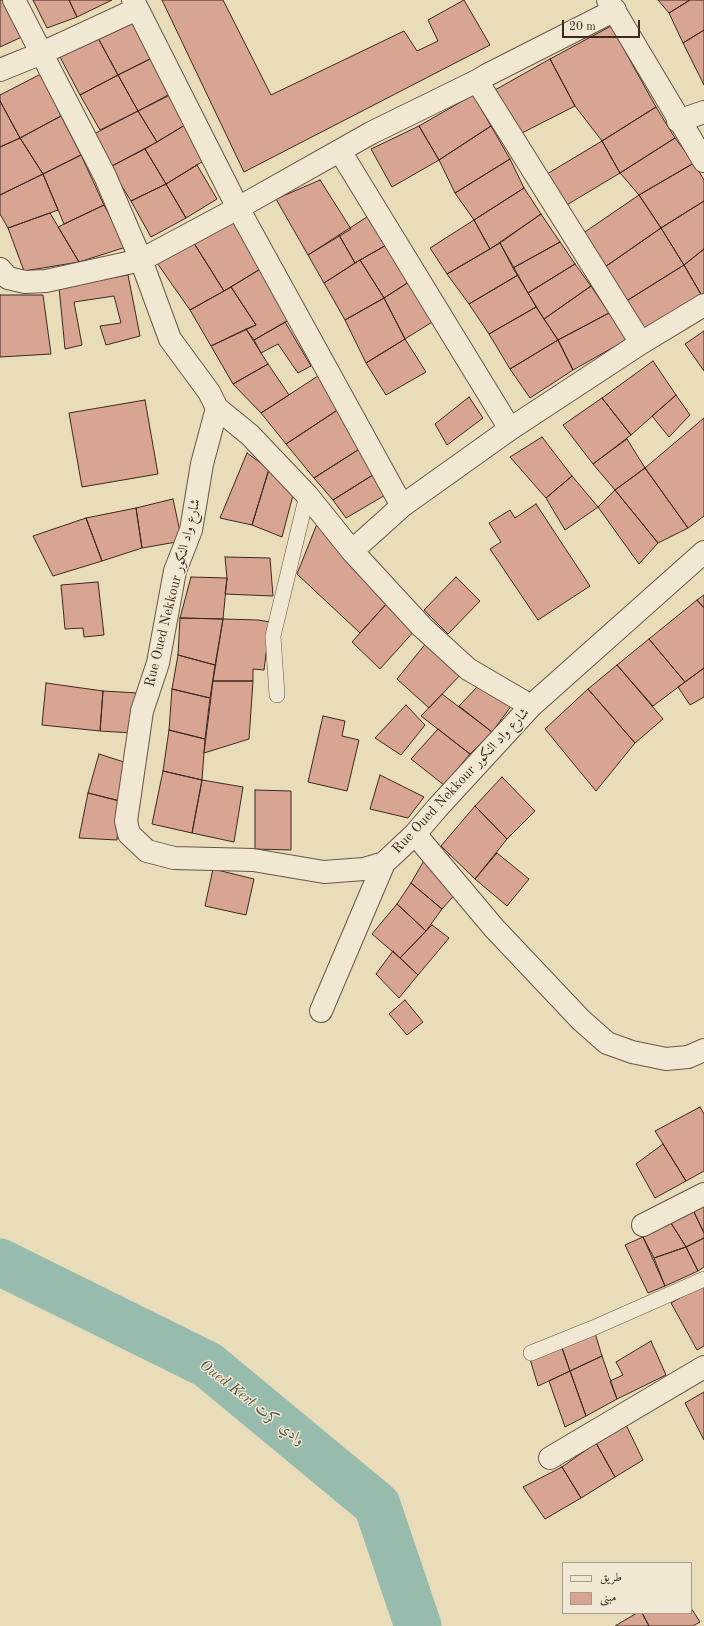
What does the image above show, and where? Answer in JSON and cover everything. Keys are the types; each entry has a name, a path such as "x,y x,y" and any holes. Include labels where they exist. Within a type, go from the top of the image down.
{"street":[{"path":"14,0 104,176 141,260 170,339 209,392 217,408 250,435 306,495 352,551 422,627 468,669 531,706"},
{"path":"0,70 42,53 135,5 238,208 402,506"},
{"path":"0,269 8,278 25,282 46,281 141,260 238,208 371,133 477,81 611,5 678,121 704,162"},
{"path":"477,81 641,343"},
{"path":"678,121 704,112"},
{"path":"340,151 510,429"},
{"path":"352,551 402,506 510,429 641,343 704,305"},
{"name":"Rue Oued Nekkour شارع واد النکور","path":"217,408 202,464 191,530 175,571 158,663 142,711 126,821 129,834 147,851 174,858 253,860 324,872 364,869 384,863 415,834 531,706 704,552"},
{"path":"415,834 494,928 581,1020 607,1043 632,1052 666,1059 688,1056 704,1050"},
{"path":"321,1011 384,863"},
{"path":"643,1224 704,1194"},
{"path":"550,1458 704,1367"}],"lane":[{"path":"277,695 274,636 283,590 306,495"},
{"path":"531,1353 593,1328 704,1279"}],"building":[{"path":"0,0 8,0 24,36 0,47"},
{"path":"33,0 69,0 77,17 47,28"},
{"path":"69,0 112,0 77,17"},
{"path":"162,0 223,0 271,95 404,31 417,51 438,41 428,20 464,0 490,45 244,172"},
{"path":"658,0 690,0 669,13"},
{"path":"690,0 704,0 704,30 683,43 669,13"},
{"path":"135,20 154,57 118,75 98,38"},
{"path":"611,26 656,107 602,141 575,106 550,59"},
{"path":"704,30 704,85 683,43"},
{"path":"98,38 118,75 80,95 60,57"},
{"path":"154,57 174,93 138,111 118,75"},
{"path":"550,59 575,106 518,135 495,90"},
{"path":"41,74 61,116 20,138 0,101 0,95"},
{"path":"118,75 138,111 100,130 80,95"},
{"path":"170,94 185,125 157,142 138,111"},
{"path":"473,95 491,126 439,160 419,126"},
{"path":"0,101 20,138 0,147"},
{"path":"656,107 675,138 620,173 602,141"},
{"path":"138,111 157,142 110,167 94,134"},
{"path":"61,116 81,155 43,174 20,138"},
{"path":"185,125 205,160 166,184 145,149"},
{"path":"419,126 439,160 392,187 371,149"},
{"path":"491,126 510,159 455,193 439,160"},
{"path":"20,138 43,174 0,195 0,147"},
{"path":"675,138 694,163 639,195 620,173"},
{"path":"602,141 620,173 565,206 547,174"},
{"path":"145,149 166,184 131,201 110,167"},
{"path":"81,155 104,205 64,224 43,174"},
{"path":"510,159 524,188 474,220 455,193"},
{"path":"694,163 704,180 704,201 661,228 639,195"},
{"path":"197,165 217,199 186,218 166,184"},
{"path":"43,174 58,210 8,228 0,214 0,195"},
{"path":"320,180 351,229 308,255 276,199"},
{"path":"166,184 186,218 151,237 131,201"},
{"path":"524,188 541,214 490,249 474,220"},
{"path":"639,195 661,228 602,269 579,236"},
{"path":"704,201 704,249 684,265 661,228"},
{"path":"104,205 126,247 79,262 58,227"},
{"path":"50,213 79,262 24,271 8,228"},
{"path":"541,214 560,242 513,268 500,243"},
{"path":"370,215 388,244 355,263 339,235"},
{"path":"233,217 262,268 224,291 192,240"},
{"path":"474,220 490,249 447,274 430,248"},
{"path":"661,228 684,265 620,305 602,269"},
{"path":"339,235 355,263 324,283 308,255"},
{"path":"192,240 224,291 190,310 155,260"},
{"path":"560,242 575,264 528,293 513,268"},
{"path":"500,243 518,275 469,304 447,274"},
{"path":"388,244 412,280 384,298 360,260"},
{"path":"704,249 704,295 702,296 684,265"},
{"path":"360,260 384,298 345,320 324,283"},
{"path":"575,264 591,286 544,319 528,293"},
{"path":"684,265 702,296 640,333 620,305"},
{"path":"262,268 291,319 254,340 246,329 256,325 231,287"},
{"path":"128,275 140,336 106,345 100,326 121,323 114,296 74,302 82,345 65,349 59,287"},
{"path":"518,275 536,307 489,334 469,304"},
{"path":"412,280 437,319 405,339 384,298"},
{"path":"591,286 609,313 558,340 544,319"},
{"path":"231,287 256,325 211,346 190,310"},
{"path":"0,295 43,295 51,354 0,357"},
{"path":"384,298 405,339 366,363 345,320"},
{"path":"536,307 558,340 510,369 489,334"},
{"path":"609,313 628,339 573,370 558,340"},
{"path":"285,322 311,366 298,373 278,344 261,353 254,340"},
{"path":"246,329 268,364 233,384 211,346"},
{"path":"704,331 704,371 685,344"},
{"path":"405,339 426,372 386,395 366,363"},
{"path":"558,340 573,370 530,398 510,369"},
{"path":"653,361 676,395 631,435 602,398"},
{"path":"268,364 289,395 261,413 233,384"},
{"path":"318,376 339,409 286,444 261,413"},
{"path":"676,395 690,415 669,437 652,416"},
{"path":"469,397 483,418 447,445 435,424"},
{"path":"602,398 631,435 593,464 563,425"},
{"path":"145,400 158,474 82,487 69,413"},
{"path":"339,409 361,448 314,478 286,444"},
{"path":"704,418 704,516 688,528 645,468"},
{"path":"542,437 572,476 546,498 510,457"},
{"path":"627,439 645,468 615,490 593,464"},
{"path":"361,448 376,473 333,500 314,478"},
{"path":"247,453 269,469 252,525 220,518"},
{"path":"645,468 688,528 658,543 615,490"},
{"path":"269,469 293,495 282,537 252,525"},
{"path":"376,473 387,494 346,518 333,500"},
{"path":"572,476 598,507 565,530 546,498"},
{"path":"615,490 658,543 639,564 598,507"},
{"path":"173,499 182,541 142,548 136,508"},
{"path":"536,504 590,586 538,620 490,549 501,542 489,523 510,510 515,518"},
{"path":"136,508 142,548 102,561 86,518"},
{"path":"86,518 102,561 53,576 33,536"},
{"path":"317,524 388,602 360,633 297,574"},
{"path":"225,557 270,558 273,596 225,594 227,578"},
{"path":"191,577 227,578 223,619 180,618"},
{"path":"456,577 480,601 448,634 424,610"},
{"path":"98,582 104,635 84,637 83,628 65,629 61,585"},
{"path":"704,595 704,608 697,600"},
{"path":"697,600 704,608 704,668 685,682 649,639"},
{"path":"388,602 416,629 380,669 352,642"},
{"path":"180,618 223,619 215,665 178,655"},
{"path":"223,619 258,620 270,622 264,670 253,669 253,681 213,681"},
{"path":"649,639 685,682 653,706 617,665"},
{"path":"427,642 462,673 429,708 397,679"},
{"path":"178,655 215,665 210,698 172,689"},
{"path":"617,665 663,719 635,743 588,689"},
{"path":"704,668 704,697 690,705 678,687"},
{"path":"213,681 253,681 249,739 204,753"},
{"path":"46,683 103,691 100,731 42,725"},
{"path":"480,684 512,705 492,732 459,706"},
{"path":"172,689 210,698 205,739 169,730"},
{"path":"588,689 635,743 596,791 545,729"},
{"path":"103,691 138,693 133,733 100,731"},
{"path":"442,694 492,732 470,754 421,716"},
{"path":"406,705 425,725 401,755 375,738"},
{"path":"323,716 345,721 342,736 359,740 347,791 308,782"},
{"path":"438,729 470,754 444,785 411,759"},
{"path":"169,730 205,739 202,780 163,771"},
{"path":"99,754 127,763 120,801 88,793"},
{"path":"163,771 202,780 192,833 152,824"},
{"path":"380,775 424,797 408,818 370,809"},
{"path":"502,777 535,811 507,839 475,806"},
{"path":"202,780 243,787 234,842 192,833"},
{"path":"255,790 291,791 291,850 255,849"},
{"path":"88,793 120,801 117,840 79,838"},
{"path":"475,806 507,839 475,879 441,846"},
{"path":"497,853 529,879 507,906 475,879"},
{"path":"426,857 458,891 442,909 411,883"},
{"path":"213,869 254,879 246,915 205,906"},
{"path":"411,883 442,909 426,931 397,904"},
{"path":"397,904 426,931 400,958 372,934"},
{"path":"432,925 449,938 418,975 400,958"},
{"path":"393,951 418,975 399,998 376,974"},
{"path":"405,1000 423,1022 407,1035 389,1014"},
{"path":"700,1107 704,1114 704,1171 686,1181 655,1131"},
{"path":"663,1144 686,1181 655,1198 636,1164"},
{"path":"704,1205 704,1233 693,1210"},
{"path":"693,1210 704,1233 704,1238 686,1247 671,1223"},
{"path":"671,1223 686,1247 654,1258 643,1237"},
{"path":"643,1237 665,1286 648,1293 625,1245"},
{"path":"704,1238 704,1267 698,1271 686,1247"},
{"path":"686,1247 698,1271 665,1286 654,1258"},
{"path":"704,1284 704,1346 697,1350 671,1303"},
{"path":"595,1333 602,1356 570,1371 561,1345"},
{"path":"651,1341 666,1375 617,1399 610,1381 623,1375 616,1362"},
{"path":"561,1345 570,1371 538,1386 530,1359"},
{"path":"602,1356 617,1399 586,1416 570,1371"},
{"path":"570,1371 586,1416 565,1427 549,1381"},
{"path":"704,1392 704,1440 685,1403"},
{"path":"626,1425 643,1460 615,1477 596,1443"},
{"path":"596,1443 615,1477 581,1498 562,1467"},
{"path":"562,1467 581,1498 545,1519 523,1487"},
{"path":"692,1610 700,1622 693,1626 649,1626 643,1614 692,1614"},
{"path":"635,1614 643,1614 649,1626 615,1626"}],"waterway":[{"name":"Oued Kert وادي كرت","path":"0,1262 208,1365 377,1505 418,1626"}]}
